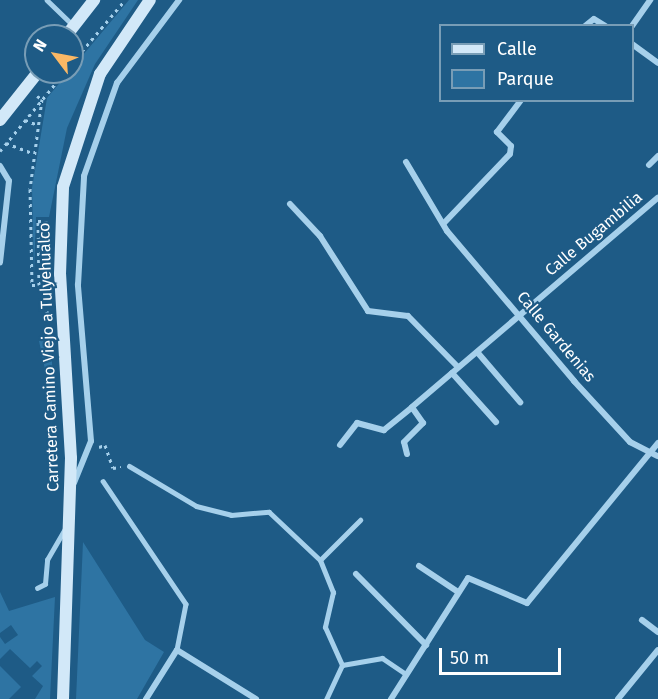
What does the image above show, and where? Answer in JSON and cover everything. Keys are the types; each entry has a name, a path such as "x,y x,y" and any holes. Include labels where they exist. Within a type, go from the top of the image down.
{"main road":[{"path":"75,24 94,0"},
{"name":"Carretera Camino Viejo a Tulyehualco","path":"63,699 71,489 60,237 72,150 99,74 150,0"},
{"path":"0,120 28,84"}],"street":[{"path":"71,489 89,449 78,285 84,176 117,83 179,0"},
{"path":"633,24 650,0"},
{"path":"586,24 594,19 602,24"},
{"path":"634,45 658,63"},
{"path":"444,223 510,154 511,146 497,132 520,102"},
{"path":"649,165 658,156"},
{"name":"Calle Gardenias","path":"406,162 444,223 521,315 630,442 658,456"},
{"path":"0,166 7,171 0,263"},
{"name":"Calle Bugambilia","path":"340,445 357,423 384,430 458,367 478,353 658,198"},
{"path":"290,204 320,236 368,311 408,316 458,367"},
{"path":"478,353 520,402"},
{"path":"452,373 496,422"},
{"path":"407,454 404,442 423,423 412,407"},
{"path":"391,699 458,592 471,577 527,603 658,443"},
{"path":"129,466 205,509 231,515 269,512 320,560 333,592 326,627 342,665 326,699"},
{"path":"320,560 360,520"},
{"path":"419,566 458,592"},
{"path":"356,574 426,645"},
{"path":"642,620 658,632"},
{"path":"146,699 177,650 256,699"},
{"path":"618,699 658,650"},
{"path":"342,665 382,658 406,674"}],"lane":[{"path":"46,0 65,24"},
{"path":"102,481 186,604 177,650"},
{"path":"37,588 45,584 47,560 69,521"}],"path":[{"path":"84,49 125,0"},
{"path":"0,151 55,84"},
{"path":"26,87 42,99"},
{"path":"42,99 34,154 32,285 39,285 38,221 46,221 46,288"},
{"path":"25,120 38,125"},
{"path":"6,143 34,154"},
{"path":"46,300 47,322 63,322"},
{"path":"89,449 105,445 113,468 129,466"}],"green space":[{"path":"129,0 138,0 95,64 67,128 49,217 36,217 34,273 32,188 47,98 59,84 84,84 84,54"},
{"path":"50,327 55,416 39,341 47,339 44,328"},
{"path":"83,542 145,640 164,652 137,699 76,699"},
{"path":"0,592 9,611 55,597 50,699 35,699 43,686 32,676 42,666 37,661 30,668 10,649 0,659 0,637 5,644 18,635 11,625 0,633"},
{"path":"0,666 21,687 9,699 0,699"}]}
